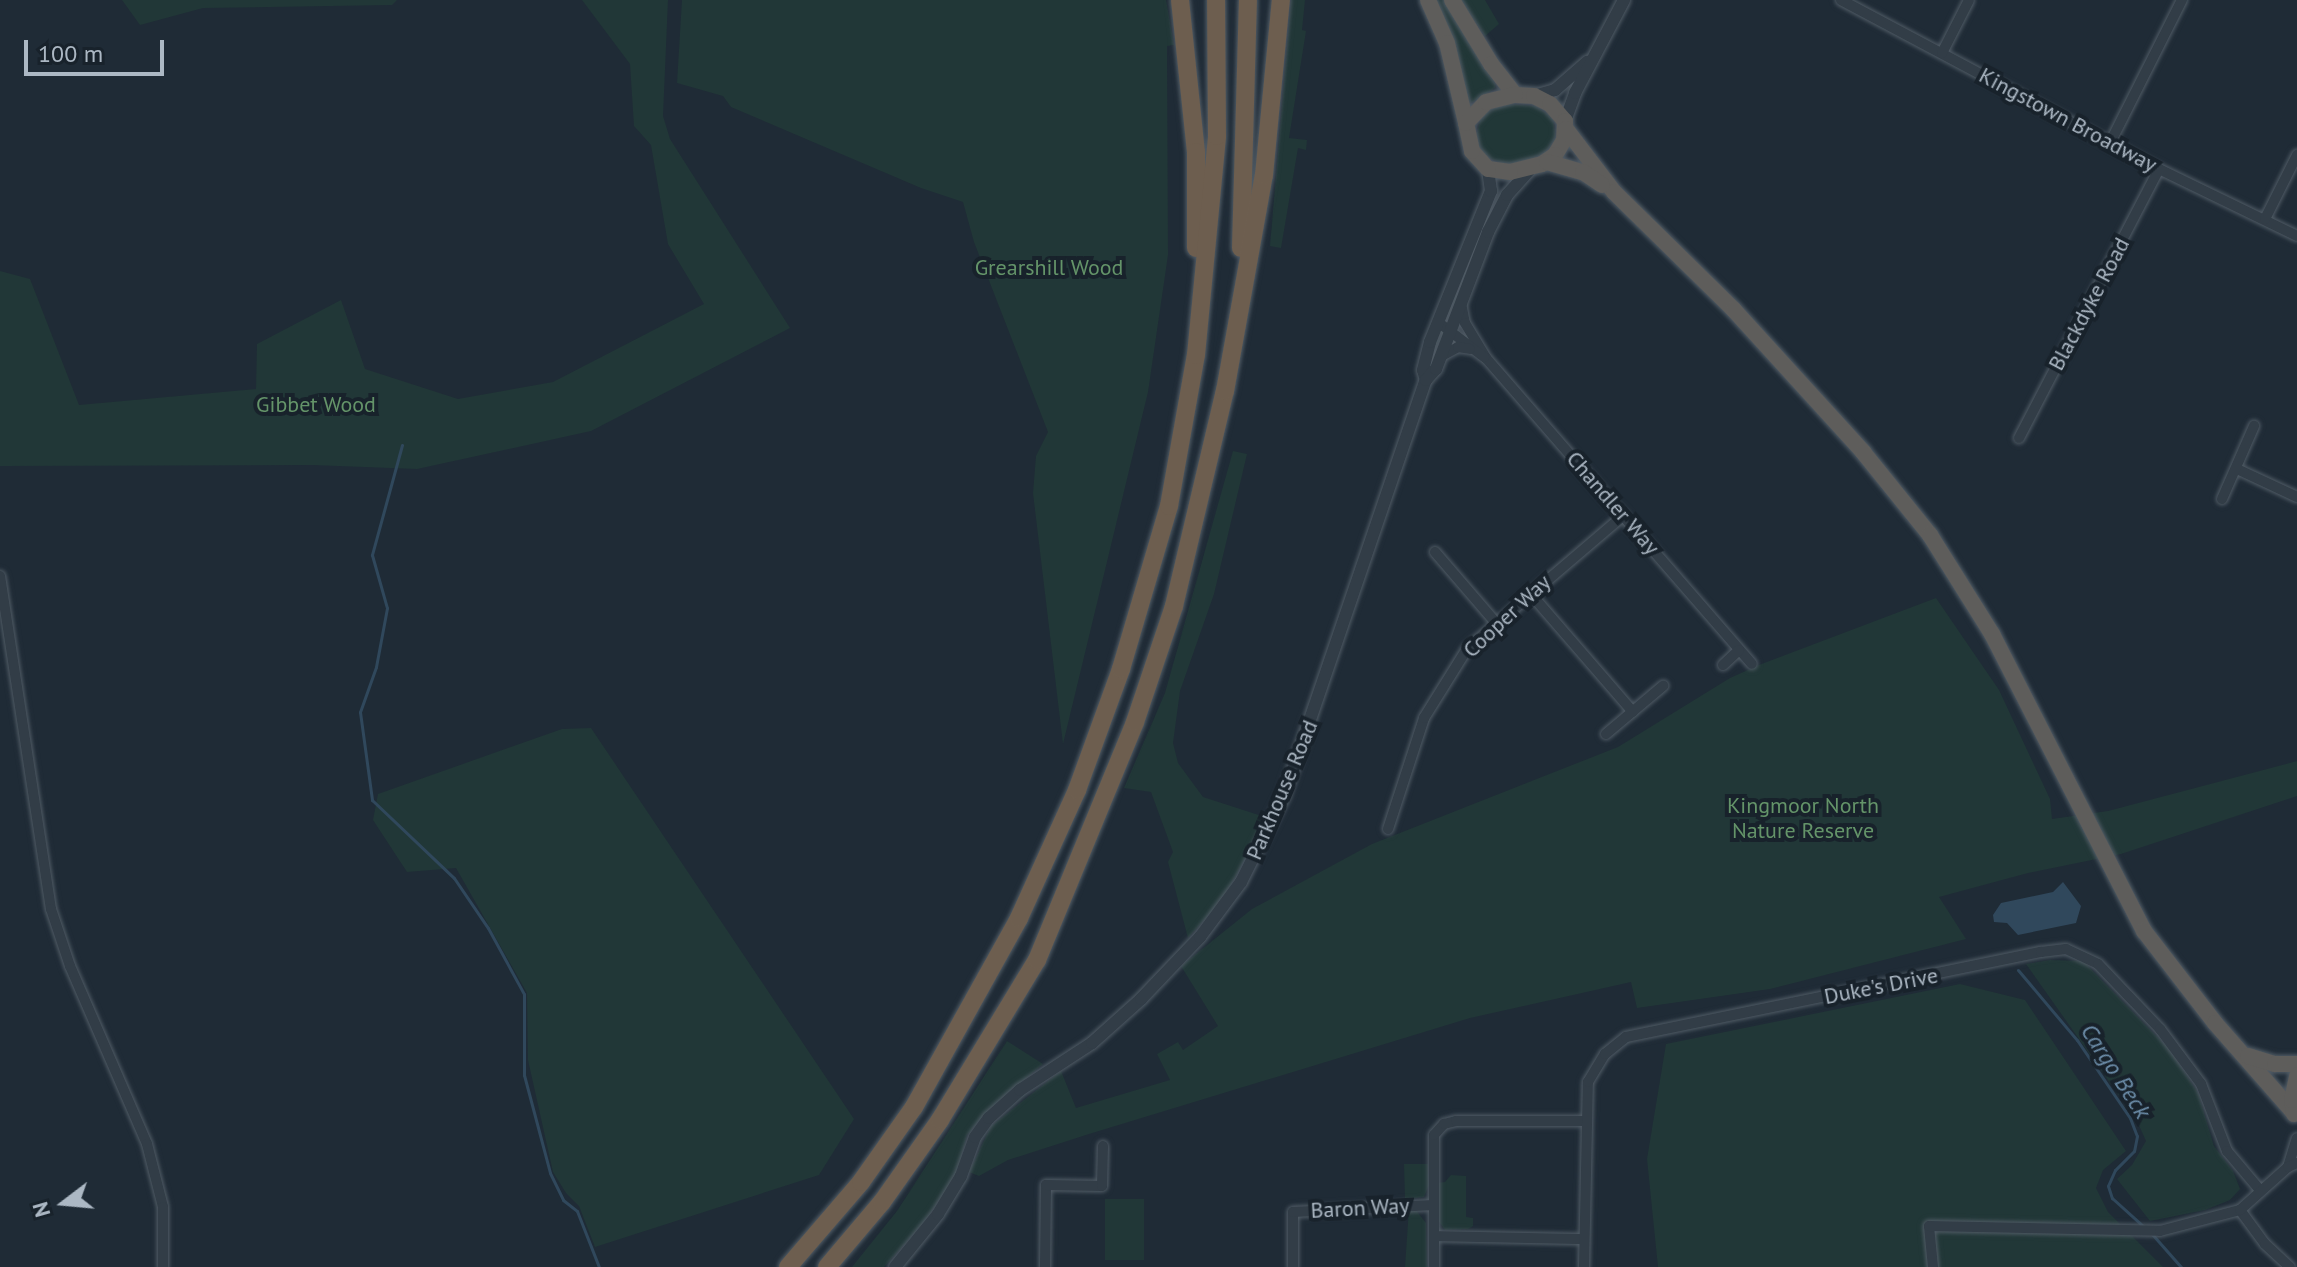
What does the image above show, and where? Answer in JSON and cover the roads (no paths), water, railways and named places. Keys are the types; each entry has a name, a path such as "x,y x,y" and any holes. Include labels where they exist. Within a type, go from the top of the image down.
{"highway":[{"path":"1180,0 1196,152 1196,355"},
{"path":"788,1267 861,1182 914,1107 1019,918 1077,790 1149,579 1169,506 1196,355 1217,136 1216,0"},
{"path":"1237,319 1248,0"},
{"path":"827,1267 882,1202 940,1120 1037,960 1135,722 1174,606 1225,391 1264,175 1281,0"},
{"path":"1428,0 1447,43 1472,151 1488,169 1500,172 1539,165 1583,172 1614,192"},
{"path":"1452,0 1497,73 1515,95"},
{"path":"1466,123 1478,106 1496,97 1534,96 1550,104 1614,192 1734,310 1863,452 1930,535 1992,634 2067,787 2144,931 2215,1023 2246,1055 2295,1116"},
{"path":"1539,165 1560,148 1565,125"},
{"path":"2246,1055 2275,1064 2297,1064"},
{"path":"2295,1116 2292,1100 2297,1076"}],"street":[{"path":"1565,125 1595,54 1624,0"},
{"name":"Kingstown Broadway","path":"1841,0 2159,169 2297,236"},
{"path":"1942,53 1969,0"},
{"path":"2111,141 2182,0"},
{"path":"1534,96 1569,81 1595,54"},
{"path":"2265,219 2297,155"},
{"name":"Parkhouse Road","path":"895,1267 938,1214 961,1176 975,1137 989,1118 1020,1090 1092,1043 1141,999 1200,937 1241,882 1284,796 1426,380 1457,324 1461,303 1488,232 1507,195 1539,165"},
{"name":"Parkhouse Road","path":"1426,380 1423,370 1438,322 1487,205 1491,191 1488,169"},
{"name":"Blackdyke Road","path":"2019,438 2159,169"},
{"name":"Chandler Way","path":"1438,322 1457,324 1752,664"},
{"name":"Chandler Way","path":"1457,324 1472,349 1486,358"},
{"path":"1440,357 1458,347 1472,349"},
{"path":"2222,499 2254,426"},
{"path":"2237,469 2297,497"},
{"name":"Cooper Way","path":"1388,829 1424,718 1436,694 1467,649 1624,515"},
{"path":"1435,552 1496,623"},
{"path":"0,576 51,909 70,966 147,1144 163,1207 163,1267"},
{"path":"1530,593 1633,712"},
{"path":"1723,665 1739,650"},
{"path":"1606,734 1663,686"},
{"name":"Duke's Drive","path":"1584,1267 1584,1121 1592,1070 1605,1054 1626,1037 2066,949 2098,964 2180,1051 2201,1084 2227,1151 2260,1190"},
{"path":"1434,1267 1434,1135 1444,1124 1456,1121 1584,1121"},
{"path":"1933,1267 1929,1226 2160,1231 2240,1210 2292,1165 2295,1143"},
{"path":"1045,1267 1046,1185 1102,1186 1103,1146"},
{"name":"Baron Way","path":"1293,1267 1293,1212 1434,1205"},
{"path":"2240,1210 2265,1244 2290,1267"},
{"path":"1435,1236 1584,1239"}],"water":[{"path":"2063,882 2081,906 2076,923 2018,935 2007,923 1994,922 1993,915 2001,903 2053,892"}],"waterway":[{"path":"402,445 372,555 387,608 376,667 360,712 372,800 454,878 488,928 524,994 524,1075 550,1173 563,1200 577,1211 599,1267"},
{"name":"Cargo Beck","path":"2018,970 2077,1040 2130,1118 2137,1136 2134,1151 2115,1170 2108,1186 2112,1198 2143,1226"},
{"name":"Cargo Beck","path":"2152,1234 2181,1267"}],"park label":[{"name":"Grearshill Wood","path":"1049,268"},
{"name":"Gibbet Wood","path":"316,405"},
{"name":"Kingmoor North Nature Reserve","path":"1803,818"}]}
